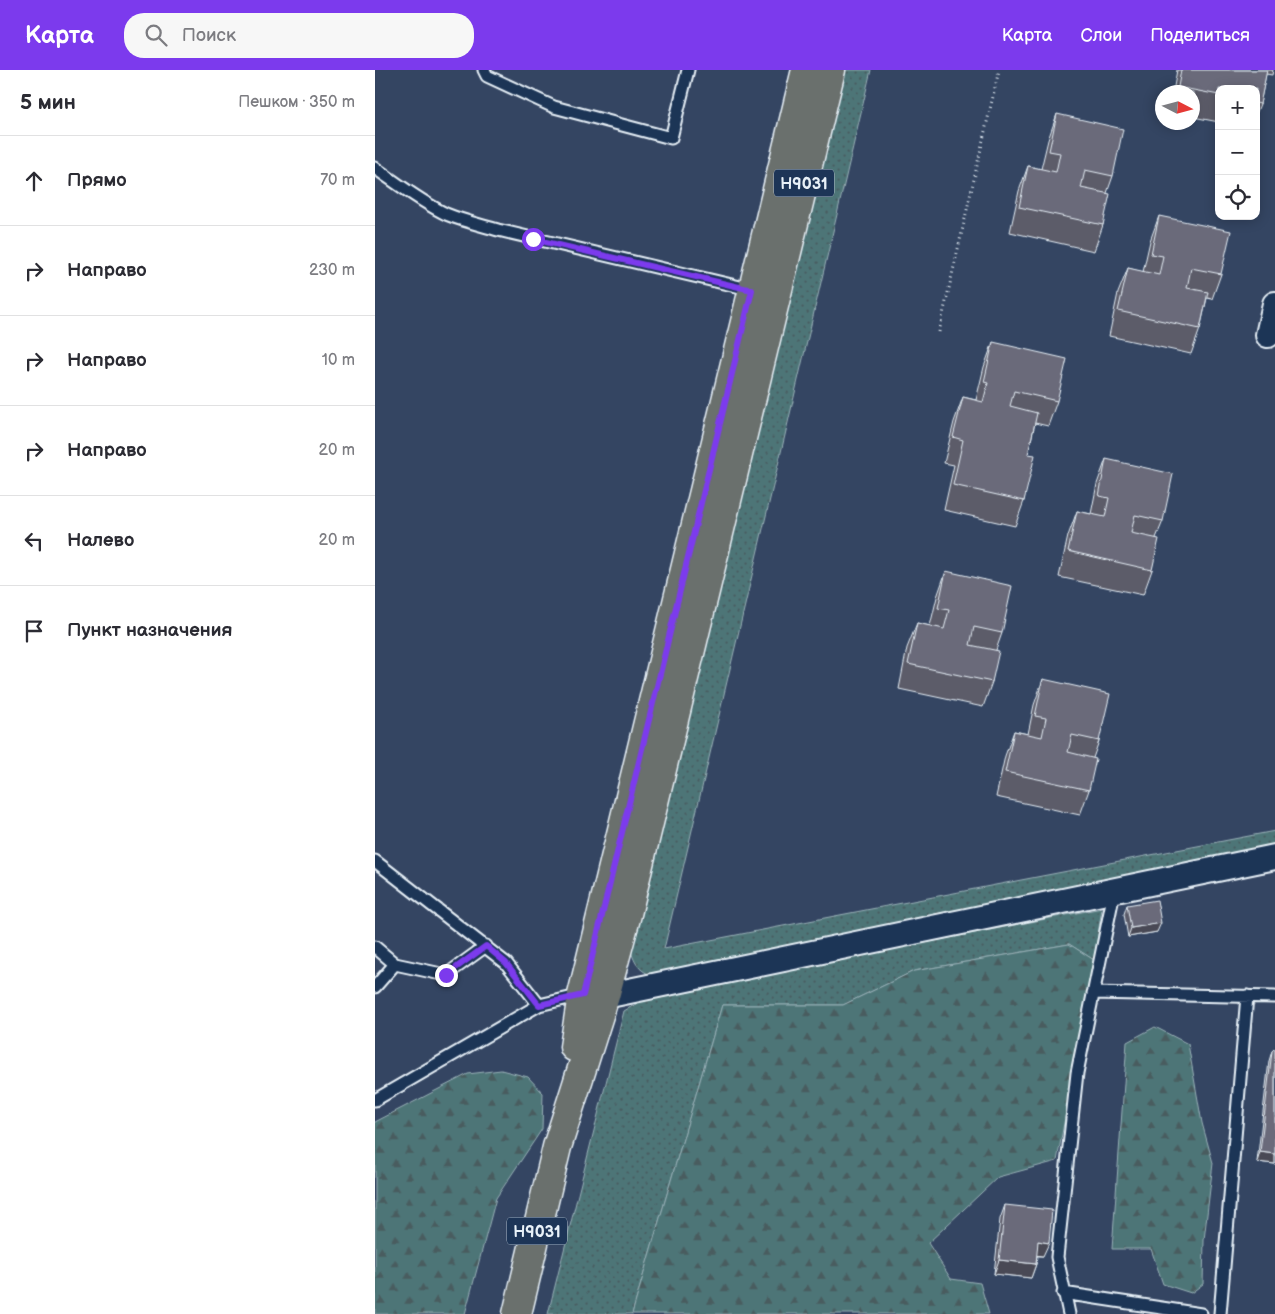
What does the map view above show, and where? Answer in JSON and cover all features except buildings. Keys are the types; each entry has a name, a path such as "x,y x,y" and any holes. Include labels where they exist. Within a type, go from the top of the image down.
{"main road":[{"name":"Н9031","path":"517,1314 594,996 627,914 764,293 806,70"},
{"name":"Н9031","path":"764,293 831,70"}],"street":[{"path":"1268,335 1275,304"},
{"path":"594,996 1114,892 1275,857"}],"lane":[{"path":"483,70 487,76 554,108 671,138 687,70"},
{"path":"375,168 415,196 446,214 498,230 764,293"},
{"path":"375,861 506,963 539,1005"},
{"path":"1069,1314 1063,1293 1057,1257 1077,1073 1114,892"},
{"path":"375,947 395,964 446,975 486,946"},
{"path":"375,987 395,964"},
{"path":"1093,993 1275,996"},
{"path":"375,1100 539,1005 594,996"},
{"path":"1220,1314 1247,996"},
{"path":"1063,1293 1201,1314"}],"path":[{"path":"939,332 999,70"}],"green space":[{"path":"845,70 871,70 664,949 1275,831 1275,850 660,977 649,974 641,969 635,962 631,951"},
{"path":"1102,908 1094,960 1069,944 914,971 843,1005 722,1005 632,1314 548,1314 624,1011 648,997"},
{"path":"1069,944 1094,960 1057,1161 998,1177 928,1243 951,1279 980,1283 989,1314 632,1314 722,1005 843,1005 914,971"},
{"path":"1155,1027 1188,1044 1202,1123 1213,1163 1204,1240 1203,1284 1191,1293 1163,1284 1151,1249 1112,1249 1127,1042"},
{"path":"501,1070 528,1077 543,1093 542,1129 496,1198 465,1314 375,1314 375,1122 468,1074"}],"route":[{"path":"446,975 486,946 506,963 539,1005 583,995 752,290 533,239"}]}
